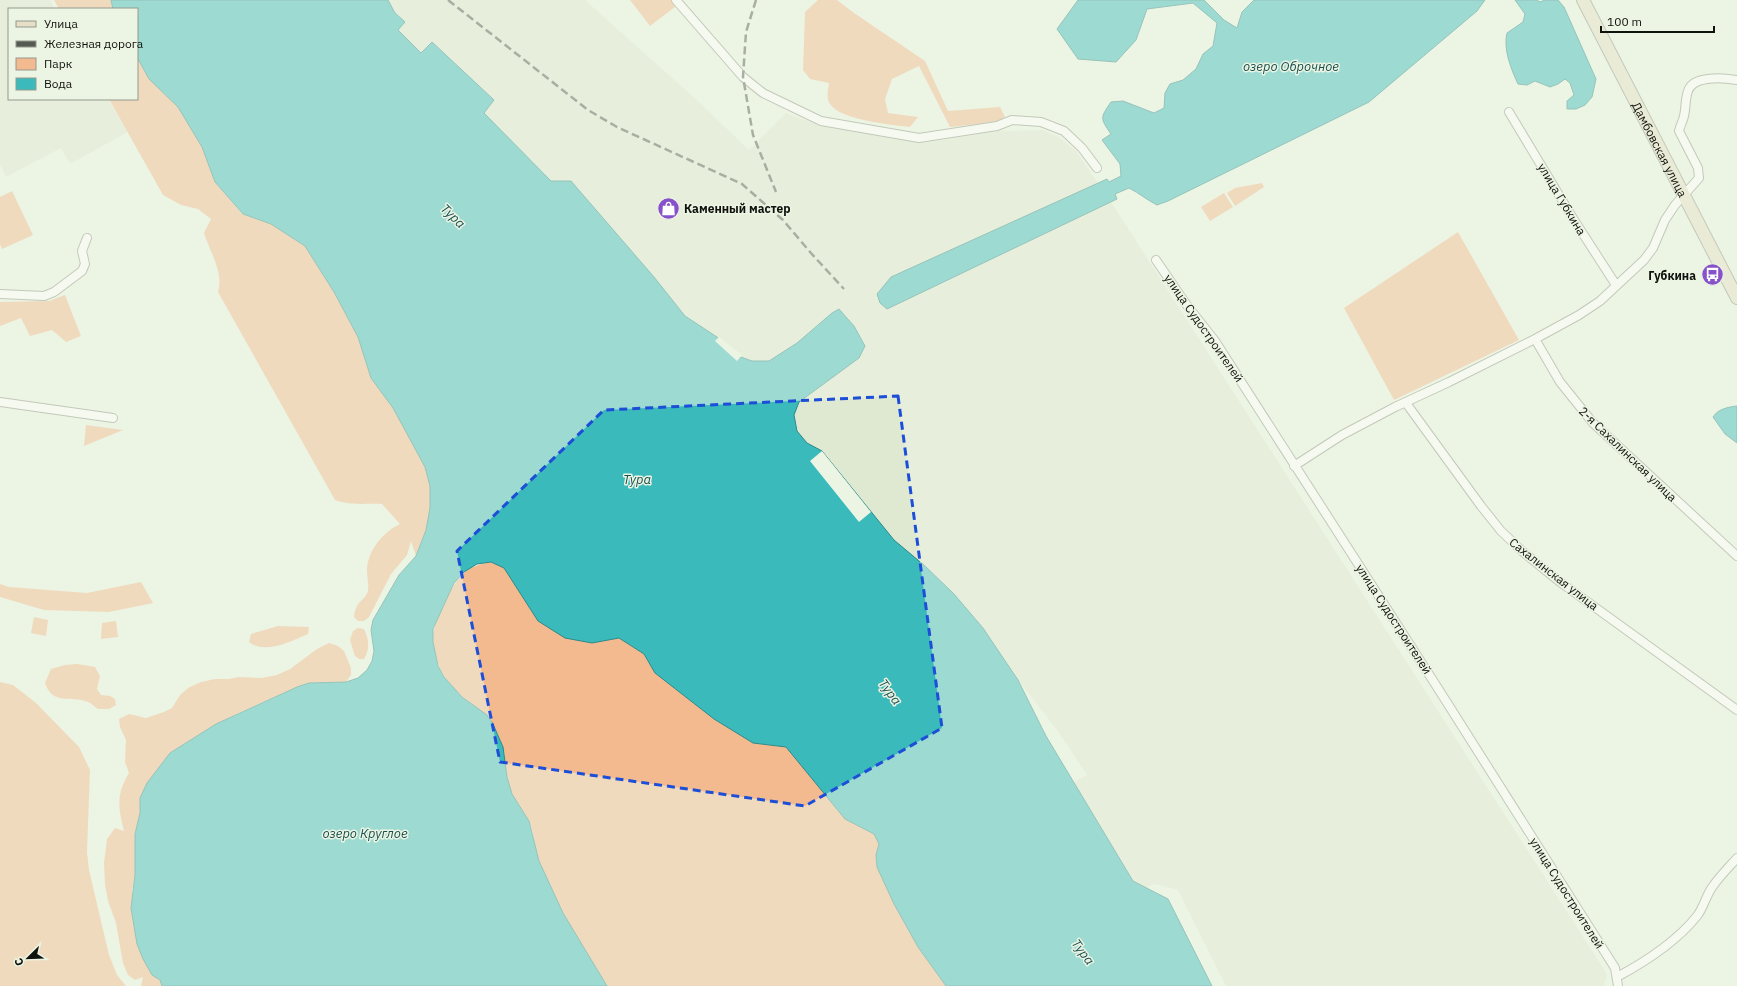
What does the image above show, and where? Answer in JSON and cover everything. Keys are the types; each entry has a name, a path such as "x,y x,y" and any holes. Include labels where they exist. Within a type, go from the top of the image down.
{"main road":[{"name":"Дамбовская улица","path":"1583,0 1737,298"}],"street":[{"path":"676,0 743,77 763,93 821,121 919,138 997,126 1012,120 1041,122 1064,131 1082,148 1097,168"},
{"path":"1294,466 1342,435 1395,407 1406,403 1535,339 1579,316 1600,301 1644,260 1653,248 1665,220 1683,194 1700,178 1700,174 1679,131 1684,117 1688,89 1695,83 1703,80 1719,78 1737,80"},
{"name":"улица Губкина","path":"1509,112 1574,220 1616,285"},
{"path":"0,294 44,296 54,292 82,271 85,264 82,251 87,238"},
{"name":"улица Судостроителей","path":"1156,260 1186,304 1215,341 1447,702 1615,968 1618,986"},
{"name":"2-я Сахалинская улица","path":"1535,339 1560,382 1593,423 1737,556"},
{"path":"0,402 113,418"},
{"name":"Сахалинская улица","path":"1406,403 1481,506 1501,531 1523,552 1560,582 1737,710"},
{"path":"1617,977 1639,965 1659,951 1683,930 1698,915 1712,886 1737,858"}],"highlighted area":[{"path":"898,396 942,728 805,806 500,762 457,551 604,410"}],"shaded area":[{"path":"0,0 50,0 54,8 8,8 8,100 109,100 128,132 70,164 61,148 6,177 0,164"},
{"path":"388,0 585,0 699,102 749,150 786,113 821,126 922,143 998,131 1043,130 1060,138 1076,151 1117,211 1607,974 1604,986 1226,986 1178,890 1154,884 1132,895 1065,787 1087,775 1057,730 1018,680 983,628 954,594 925,566 894,540 822,451 807,443 797,431 794,415 799,402 859,358 865,347 848,318 839,309 832,313 797,343 769,361 752,361 738,356 717,337 685,316 654,277 571,181 551,181 484,113 494,100 431,42 421,53 398,30 405,22 395,13"}],"green space":[{"path":"54,0 111,0 113,8 58,8"},
{"path":"630,0 671,0 675,7 650,26"},
{"path":"818,0 837,0 925,61 948,111 1000,107 1005,117 996,122 950,127 919,66 892,79 885,99 888,113 918,117 910,127 867,121 836,110 830,104 828,99 829,83 810,79 803,70 805,12"},
{"path":"138,59 149,79 178,107 202,147 215,182 242,214 271,224 305,246 334,292 358,337 371,378 393,408 425,467 430,486 430,508 426,530 416,556 411,541 407,555 391,574 369,617 364,621 358,621 354,617 359,603 367,594 367,571 370,556 373,549 382,537 400,524 382,504 353,504 335,500 218,292 218,270 204,233 211,219 198,209 181,205 163,195 110,100 138,100"},
{"path":"1262,183 1264,187 1235,206 1227,193 1235,188"},
{"path":"12,191 33,235 2,249 0,244 0,197"},
{"path":"1224,193 1233,207 1210,221 1201,207"},
{"path":"1458,232 1519,340 1394,400 1344,308"},
{"path":"65,295 81,336 66,342 52,330 30,336 21,318 0,326 0,302 49,301"},
{"path":"86,425 123,430 84,446"},
{"path":"491,562 504,568 538,621 592,643 619,638 644,654 655,673 714,719 753,743 786,747 845,819 874,834 879,844 876,855 894,904 918,947 946,986 607,986 570,926 553,894 539,862 531,826 511,792 497,732 487,716 449,683 437,660 433,643 433,635 442,606 453,586 464,573 470,569"},
{"path":"141,582 153,603 109,612 44,610 0,597 0,584 9,587 87,593"},
{"path":"34,617 48,620 46,636 31,633"},
{"path":"116,621 118,637 101,639 102,623"},
{"path":"278,626 309,627 308,634 278,646 255,646 249,642 251,634"},
{"path":"358,628 364,629 368,640 368,648 364,659 359,659 355,656 350,640 353,631"},
{"path":"329,643 338,646 344,651 351,668 351,675 346,682 309,683 216,724 201,734 140,798 140,813 135,834 135,875 132,891 152,975 162,984 162,986 141,986 143,977 135,980 128,975 123,963 116,923 108,901 105,885 104,863 107,839 115,828 124,831 120,815 119,801 122,788 129,773 125,762 126,740 120,727 119,719 129,714 146,718 164,712 172,708 180,695 188,688 201,682 215,679 239,677 262,678 277,675 290,669 317,649"},
{"path":"77,664 95,667 100,676 97,689 101,695 110,696 115,699 116,705 109,709 98,709 88,702 57,697 48,690 45,683 51,669 65,665"},
{"path":"0,682 13,685 36,703 79,747 90,770 87,852 89,870 109,955 117,975 126,986 0,986"}],"water":[{"name":"Тура","path":"111,0 388,0 395,13 405,22 398,30 421,53 432,42 494,100 484,113 551,181 571,181 654,277 685,316 717,337 738,356 752,361 769,361 797,343 832,313 839,309 854,326 865,346 859,358 799,402 794,415 797,431 807,443 822,451 894,540 925,566 954,594 983,628 1018,680 1046,736 1133,881 1168,899 1212,986 946,986 918,947 894,904 877,867 876,855 879,844 874,834 845,819 786,747 753,743 714,719 655,673 644,654 619,638 592,643 565,638 538,621 504,568 491,562 477,564 464,572 454,583 433,629 433,642 438,666 444,677 462,697 487,715 493,724 503,747 507,777 512,794 529,821 539,861 563,913 607,986 162,986 160,980 152,975 137,944 131,908 135,875 135,834 140,813 140,798 147,783 170,753 216,724 297,687 309,683 346,682 358,678 367,670 372,661 374,651 371,630 373,620 399,575 416,556 426,530 430,508 430,486 425,467 393,408 371,378 358,337 334,292 305,246 271,224 243,214 215,182 202,147 178,107 149,79 138,59 138,8 113,8"},
{"name":"озеро Оброчное","path":"1078,0 1204,0 1224,20 1237,28 1242,12 1254,0 1485,0 1477,11 1369,102 1168,201 1157,205 1129,188 1115,194 1117,199 887,309 880,303 877,294 891,277 1107,179 1109,182 1121,176 1120,164 1102,140 1111,134 1103,121 1103,115 1111,102 1123,101 1154,113 1164,108 1165,93 1170,84 1183,80 1196,69 1203,54 1213,46 1217,23 1193,3 1147,9 1136,40 1116,62 1078,59 1057,29"},
{"path":"1515,0 1537,0 1540,2 1545,0 1558,0 1564,7 1596,79 1592,97 1585,105 1576,109 1567,109 1567,101 1574,95 1570,83 1565,79 1550,87 1535,81 1527,85 1518,84 1510,65 1506,46 1507,33 1523,22 1525,14"},
{"path":"1737,406 1737,443 1725,434 1713,417 1720,410"}],"pier":[{"path":"719,337 742,355 737,361 715,341"},
{"path":"822,451 871,512 859,522 810,461"}],"railway":[{"path":"448,0 588,110 617,127 742,184 783,220 844,289"},
{"path":"756,0 746,32 743,77 753,135 776,192"}],"place":[{"name":"Каменный мастер","path":"669,208"},
{"name":"Губкина","path":"1712,275"}],"water label":[{"name":"озеро Круглое","path":"365,833"}]}
